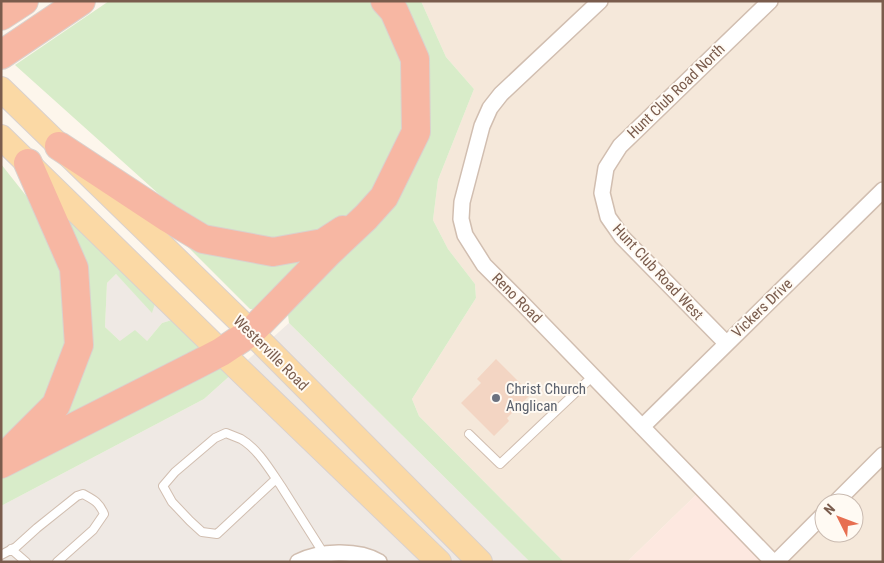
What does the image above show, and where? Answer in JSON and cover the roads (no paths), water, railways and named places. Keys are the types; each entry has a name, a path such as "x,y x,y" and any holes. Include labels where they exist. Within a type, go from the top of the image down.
{"highway":[{"path":"1,55 81,1"},
{"path":"1,464 221,352 251,332 384,197 416,132 415,59 394,11 385,1"},
{"path":"59,146 203,239 273,252 322,243 366,217"},
{"path":"1,455 11,450 56,405 79,345 74,268 28,163"}],"main road":[{"name":"Westerville Road","path":"1,89 251,332 480,562"},
{"path":"1,137 439,562"}],"street":[{"name":"Reno Road","path":"600,1 501,94 490,108 482,126 462,202 461,218 465,235 484,265 774,562"},
{"name":"Hunt Club Road North","path":"602,193 606,168 620,146 770,1"},
{"name":"Vickers Drive","path":"642,427 883,190"},
{"name":"Hunt Club Road West","path":"602,193 608,217 622,237 726,344"},
{"path":"845,493 883,456"},
{"path":"774,562 814,524"},
{"path":"298,562 324,554 337,553 355,554 379,562"}],"lane":[{"path":"469,434 500,464 593,376"},
{"path":"276,479 217,534 202,532 172,502 163,486 175,472 215,438 226,433 242,440 260,456 276,479 324,554"},
{"path":"1,555 16,547 78,496 83,494 94,499 101,506 104,514 93,530 57,562"},
{"path":"11,549 26,562"}],"place":[{"name":"Christ Church Anglican","path":"496,398"}]}
